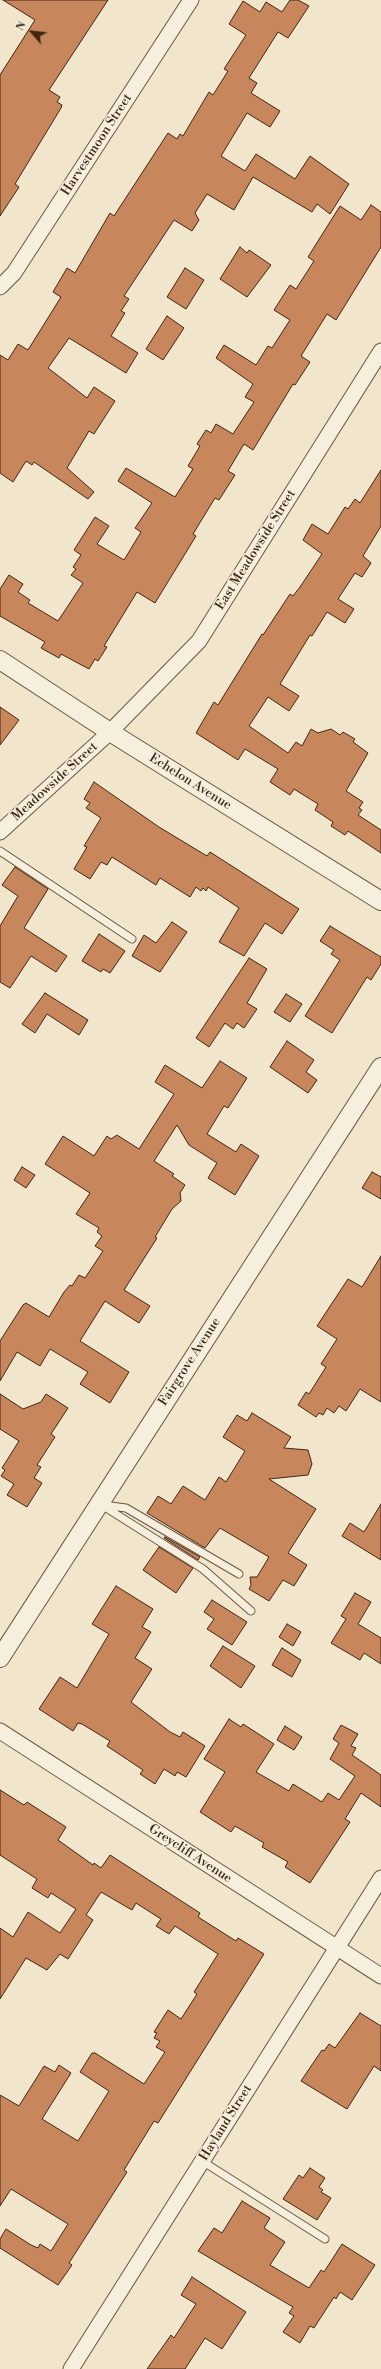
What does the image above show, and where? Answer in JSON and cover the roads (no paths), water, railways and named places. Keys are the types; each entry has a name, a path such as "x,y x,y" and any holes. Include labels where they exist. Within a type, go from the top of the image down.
{"street":[{"name":"Harvestmoon Street","path":"0,287 14,273 191,0"},
{"name":"East Meadowside Street","path":"110,732 199,641 381,351"},
{"name":"Echelon Avenue","path":"0,660 110,732 381,901"},
{"name":"Meadowside Street","path":"0,832 110,732"},
{"name":"Fairgrove Avenue","path":"0,1658 381,1067"},
{"name":"Greycliff Avenue","path":"0,1731 381,1976"},
{"name":"Hayland Street","path":"71,2369 381,1878"}],"lane":[{"path":"0,851 132,939"},
{"path":"99,1504 126,1508 239,1574"},
{"path":"99,1504 204,1569 251,1611"},
{"path":"202,2161 324,2240"}]}
